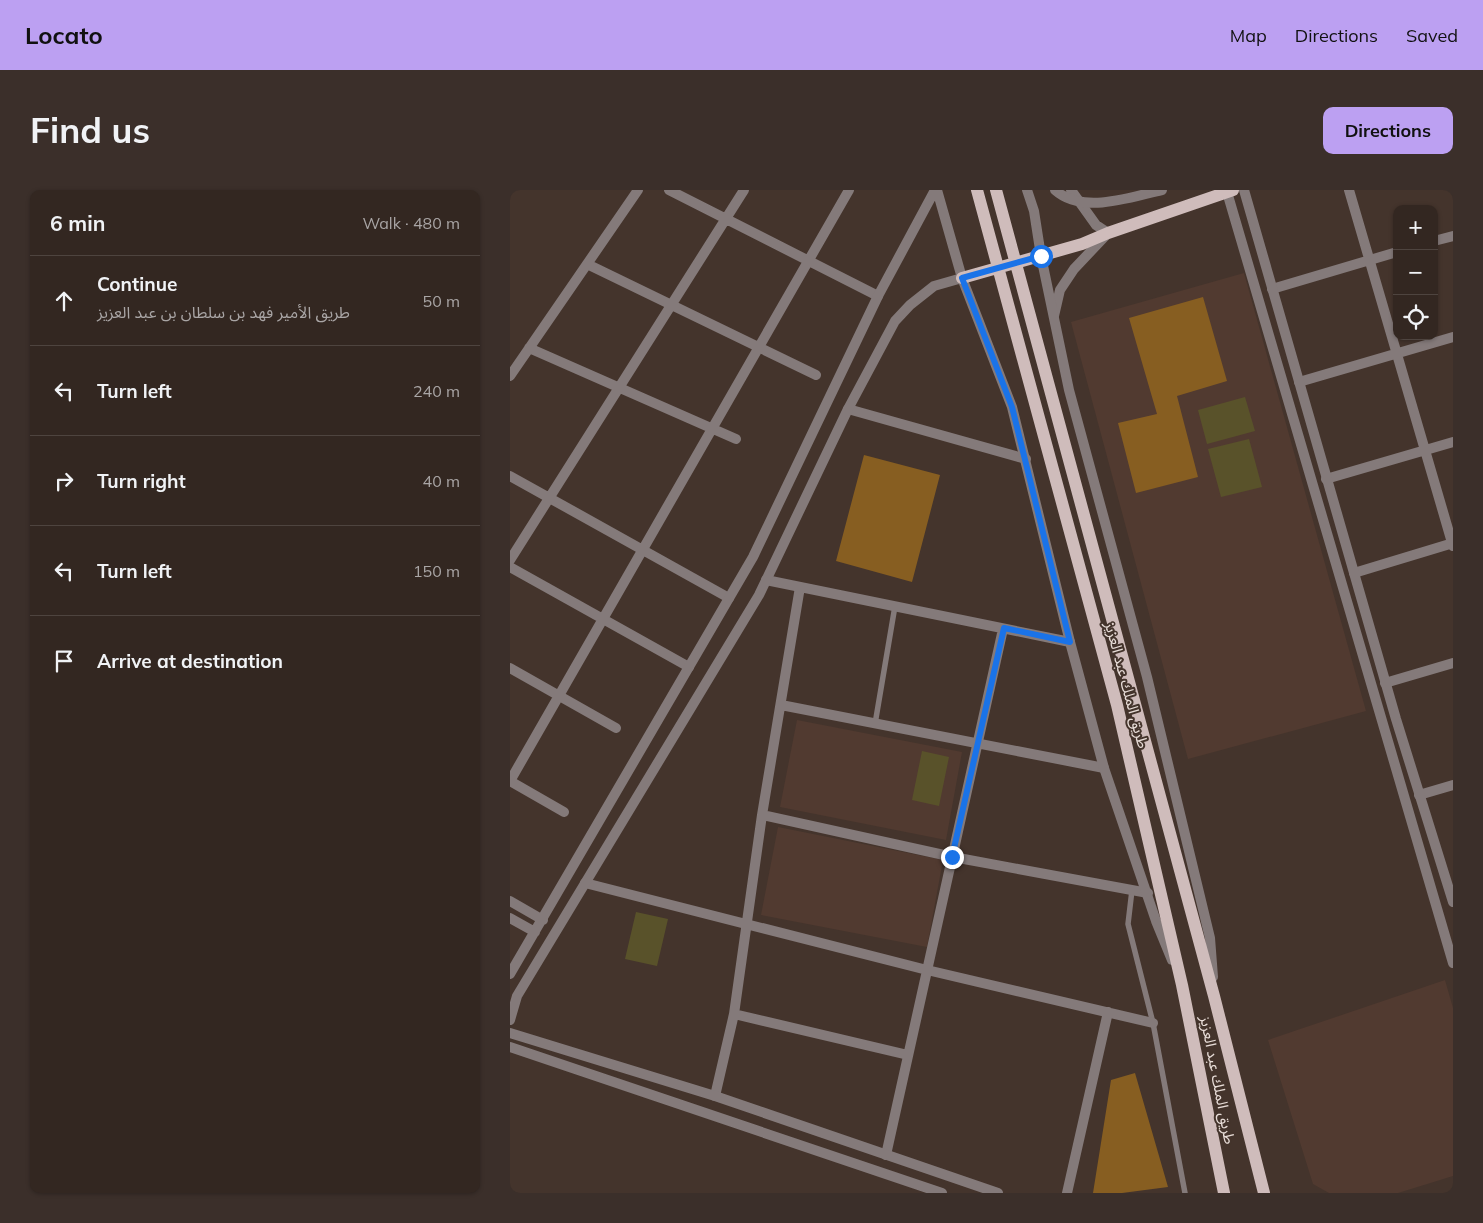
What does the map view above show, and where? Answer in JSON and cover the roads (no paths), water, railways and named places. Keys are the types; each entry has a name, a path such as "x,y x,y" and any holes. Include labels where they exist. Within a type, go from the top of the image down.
{"main road":[{"name":"طريق الملك عبد العزيز","path":"977,190 1116,705 1182,985 1224,1193"},
{"path":"996,190 1214,996 1264,1193"},
{"path":"962,278 1082,244 1108,233 1230,191"}],"street":[{"path":"510,376 638,190"},
{"path":"669,190 878,296"},
{"path":"510,560 744,190"},
{"path":"564,812 510,781 849,190"},
{"path":"936,190 962,278 1012,407 1070,642 1104,768 1156,922 1182,985"},
{"path":"510,974 753,558 878,296 936,190"},
{"path":"1027,190 1034,211 1041,256 1069,390 1147,677 1210,938 1214,996"},
{"path":"1055,190 1077,201 1109,202 1162,190"},
{"path":"1054,316 1060,290 1074,269 1108,233 1096,225 1077,201 1071,190"},
{"path":"1244,190 1385,683 1453,899"},
{"path":"1349,190 1453,544 1354,573"},
{"path":"1230,191 1453,962"},
{"path":"1438,241 1453,236"},
{"path":"1272,288 1393,253"},
{"path":"587,264 816,375"},
{"path":"962,278 934,286 910,305 895,321 848,409 766,580 517,996 510,1021 514,1034 715,1096 998,1193"},
{"path":"1299,382 1453,337"},
{"path":"529,348 736,439"},
{"path":"848,409 1026,459"},
{"path":"1326,479 1453,442"},
{"path":"510,476 729,598"},
{"path":"510,567 689,667"},
{"path":"766,580 1070,642"},
{"path":"715,1096 734,1014 762,815 800,587"},
{"path":"886,1154 1004,628"},
{"path":"1385,683 1453,663"},
{"path":"510,668 616,728"},
{"path":"781,705 1104,768"},
{"path":"1419,794 1453,785"},
{"path":"762,815 952,857 1148,894"},
{"path":"586,883 927,970 1153,1023"},
{"path":"510,901 543,920"},
{"path":"510,918 535,932"},
{"path":"1067,1193 1108,1012"},
{"path":"734,1014 908,1055"},
{"path":"510,1047 942,1193"}],"lane":[{"path":"875,724 895,606"},
{"path":"1132,890 1128,924 1153,1023 1185,1193"}]}
